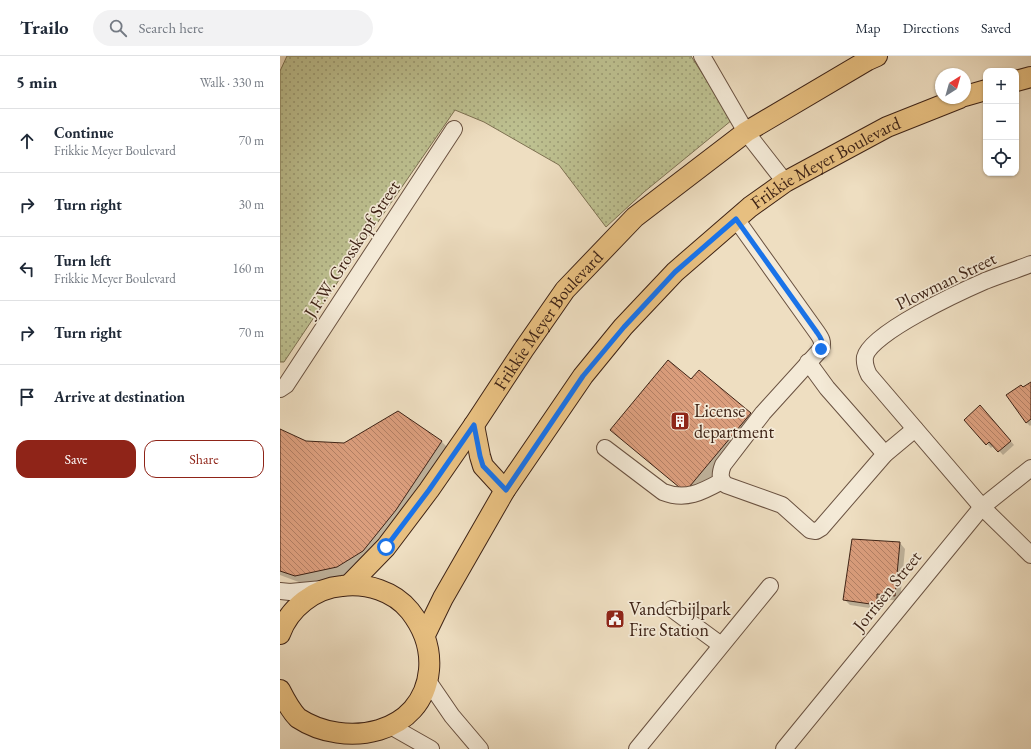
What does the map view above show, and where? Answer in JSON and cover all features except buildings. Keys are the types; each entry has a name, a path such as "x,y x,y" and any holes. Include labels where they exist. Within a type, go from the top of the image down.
{"main road":[{"name":"Frikkie Meyer Boulevard","path":"349,585 386,547 429,490 524,349 566,290 635,217 746,132 868,60 878,56"},
{"path":"1019,80 1031,77"},
{"path":"971,94 983,91"},
{"name":"Frikkie Meyer Boulevard","path":"425,635 443,598 506,490 583,376 624,327 675,272 750,207 785,182 887,127 945,104"},
{"path":"474,425 483,466 506,490"},
{"path":"280,634 288,618 299,606 312,596 326,589 349,585 365,586 381,590 395,598 407,608 418,621 425,635 430,658 428,681 421,699 409,715 394,728 380,735 350,742 340,749"},
{"path":"280,690 287,703 298,717 312,728 328,736 346,740 364,739"}],"street":[{"path":"702,56 746,132 785,182"},
{"name":"J.F.W. Grosskopf Street","path":"280,389 286,385 311,349 454,129"},
{"path":"736,219 822,339 823,344 821,349 763,413 723,465 720,472 722,481 726,485 782,505 810,530 816,531 821,528 885,454 916,429 982,507 1031,555"},
{"name":"Plowman Street","path":"916,429 869,375 865,366 865,357 870,347 878,340 927,309 985,281 1031,264"},
{"path":"808,362 827,388 885,454"},
{"path":"605,448 663,492 669,494 678,496 695,494 722,481"},
{"name":"Jorrisen Street","path":"784,749 982,507 1031,468"},
{"path":"638,749 770,586"},
{"path":"280,591 290,592 326,589"},
{"path":"672,609 721,645"},
{"path":"428,681 452,716 480,749"},
{"path":"394,728 431,749"}],"green space":[{"path":"287,56 691,56 732,120 644,192 606,227 559,165 484,122 455,110 284,362 280,362 280,71"}],"place":[{"name":"License department","path":"680,421"},
{"name":"Vanderbijlpark Fire Station","path":"615,619"}],"route":[{"path":"386,547 429,490 474,425 483,466 506,490 583,376 624,327 675,272 736,219 822,339 823,344 821,349"}]}
